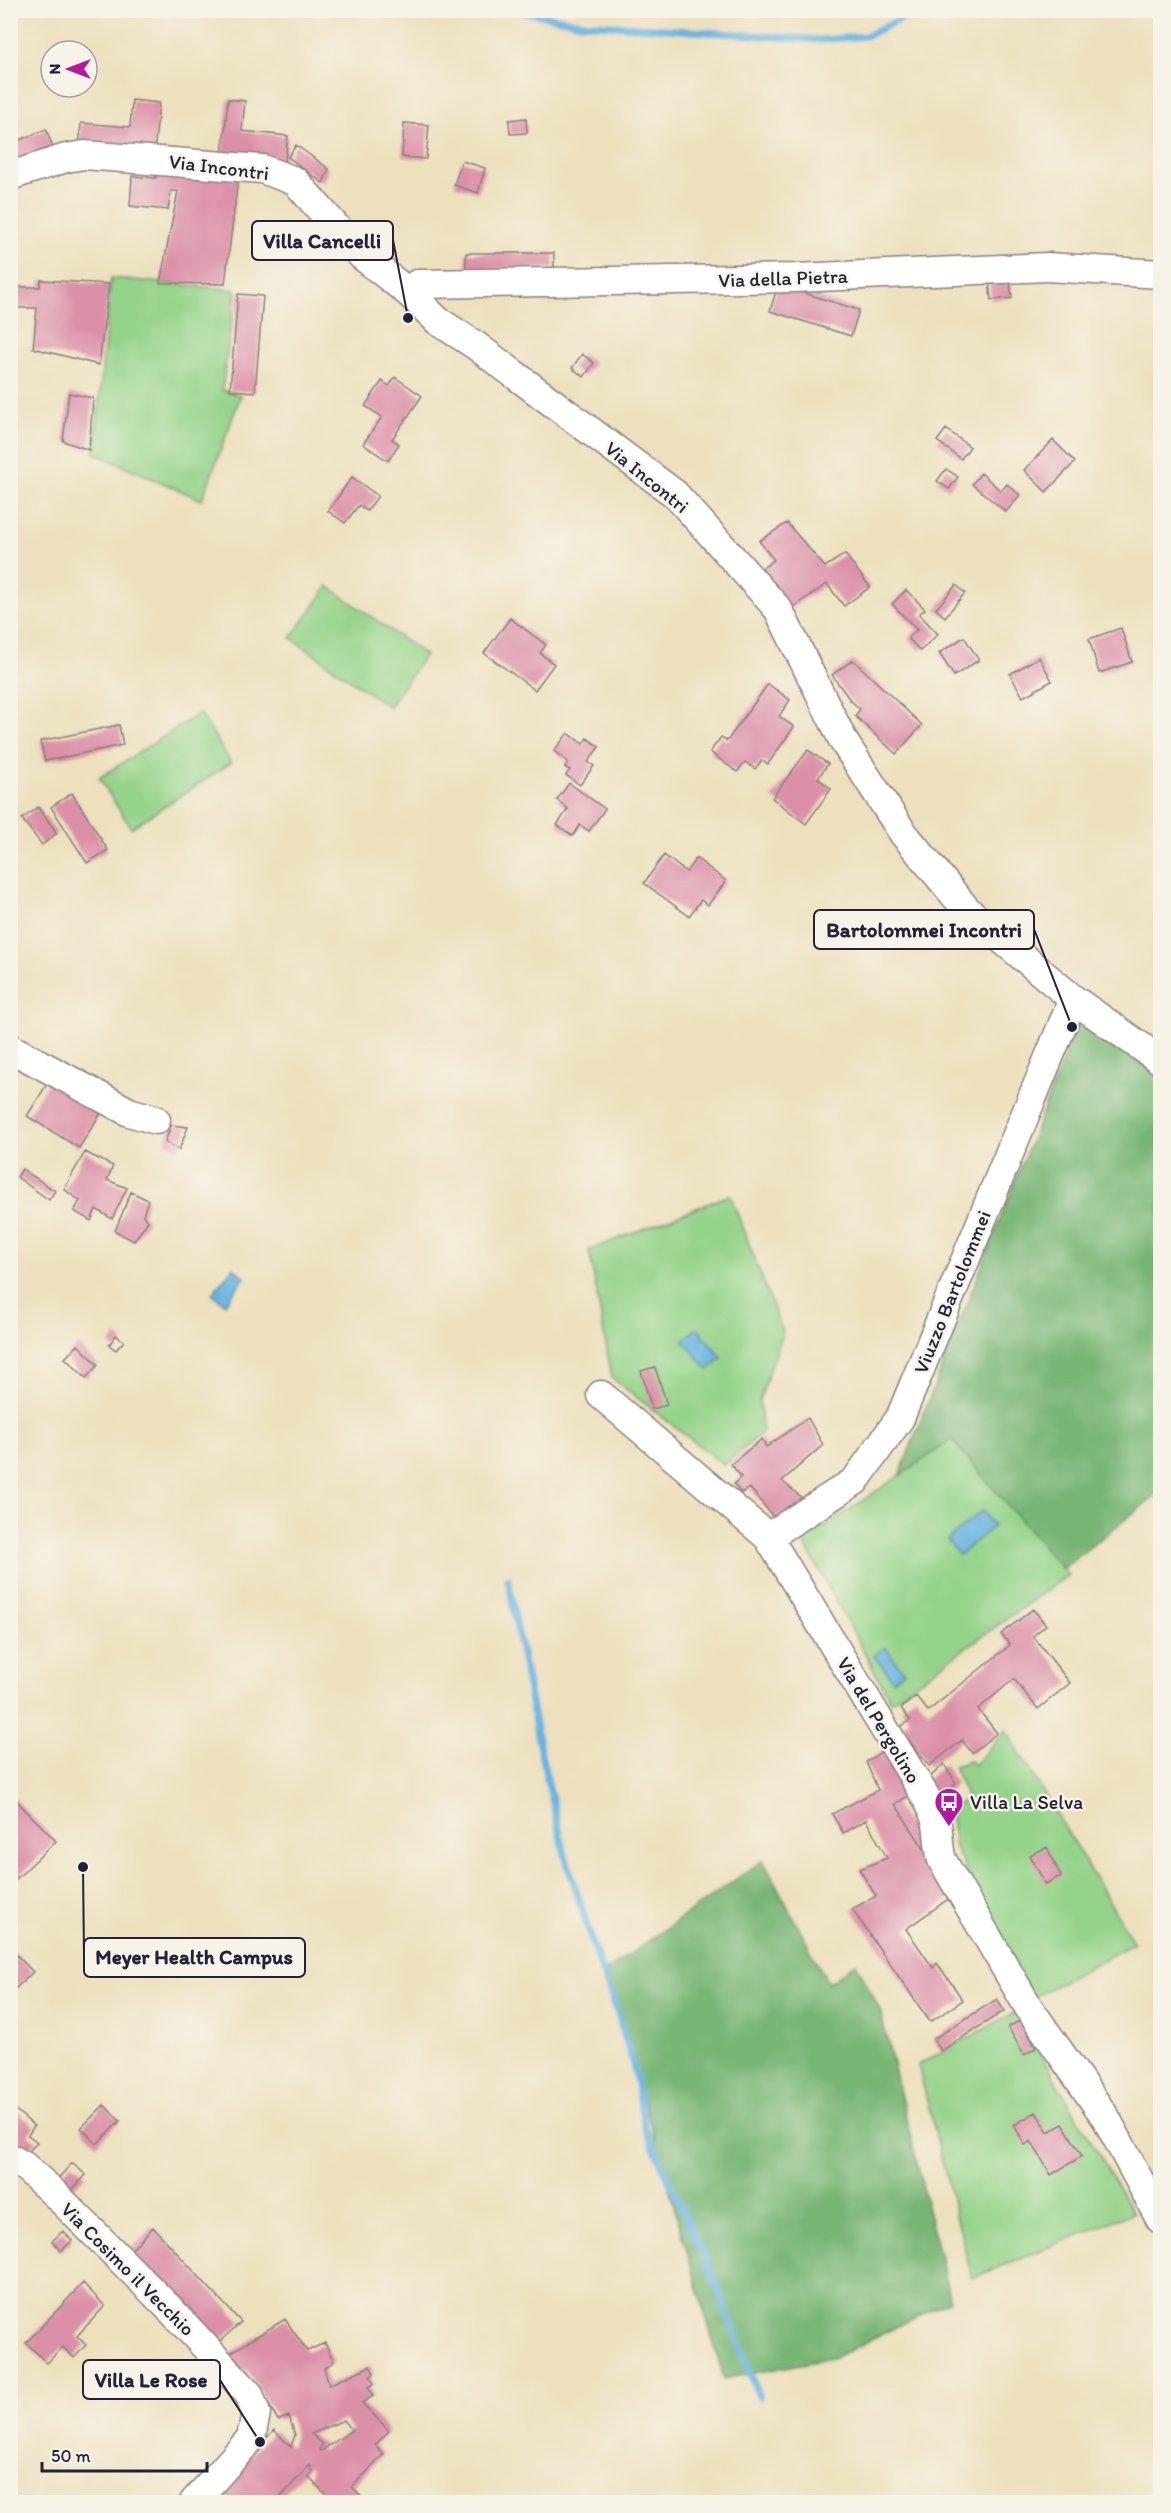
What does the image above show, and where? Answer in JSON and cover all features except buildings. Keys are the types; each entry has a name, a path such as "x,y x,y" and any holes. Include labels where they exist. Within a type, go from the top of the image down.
{"street":[{"name":"Via Incontri","path":"10,176 66,158 84,156 262,169 295,181 361,255 409,293 438,321 475,345 675,494 778,609 844,742 903,833 967,910 1073,999 1161,1060"},
{"name":"Via della Pietra","path":"409,293 417,284 783,278 1039,267 1085,267 1161,274"},
{"name":"Viuzzo Bartolommei","path":"768,1537 855,1481 900,1418 1073,999"},
{"path":"10,1047 129,1112 156,1120"},
{"name":"Via del Pergolino","path":"601,1395 768,1537 927,1799 939,1832 938,1848 942,1860 1029,2008 1106,2118 1161,2219"},
{"name":"Via Cosimo il Vecchio","path":"10,2158 24,2166 55,2194 170,2309 249,2394 256,2413 251,2438 195,2502"}],"green space":[{"path":"111,278 236,290 222,390 241,395 202,500 94,453"},
{"path":"328,586 425,655 389,707 291,638"},
{"path":"200,713 231,763 131,828 99,778"},
{"path":"1077,1024 1160,1075 1160,1492 1062,1569 952,1440 899,1476"},
{"path":"730,1195 783,1333 759,1401 763,1432 724,1465 612,1378 589,1250"},
{"path":"952,1440 1068,1575 891,1701 803,1541"},
{"path":"1006,1730 1134,1943 1032,1998 955,1848 950,1810 967,1798 953,1766 970,1761 974,1765"},
{"path":"763,1860 828,1983 856,1963 880,2010 950,2300 836,2357 724,2379 606,1971"},
{"path":"1016,2012 1133,2213 972,2278 918,2065"}],"water":[{"path":"233,1267 245,1277 225,1304 212,1294"},
{"path":"697,1328 722,1358 708,1370 683,1340"},
{"path":"982,1511 994,1526 959,1555 947,1540"},
{"path":"885,1647 904,1672 893,1680 874,1656"}],"waterway":[{"path":"513,10 581,23 820,40 866,36 903,18 909,10"},
{"path":"508,1579 539,1745 565,1855 597,1957 618,2013 635,2072 645,2128 715,2281 759,2397"}],"place":[{"name":"Villa Cancelli","path":"408,318"},
{"name":"Bartolommei Incontri","path":"1072,1027"},
{"name":"Villa La Selva","path":"949,1828"},
{"name":"Meyer Health Campus","path":"83,1867"},
{"name":"Villa Le Rose","path":"260,2442"}]}
